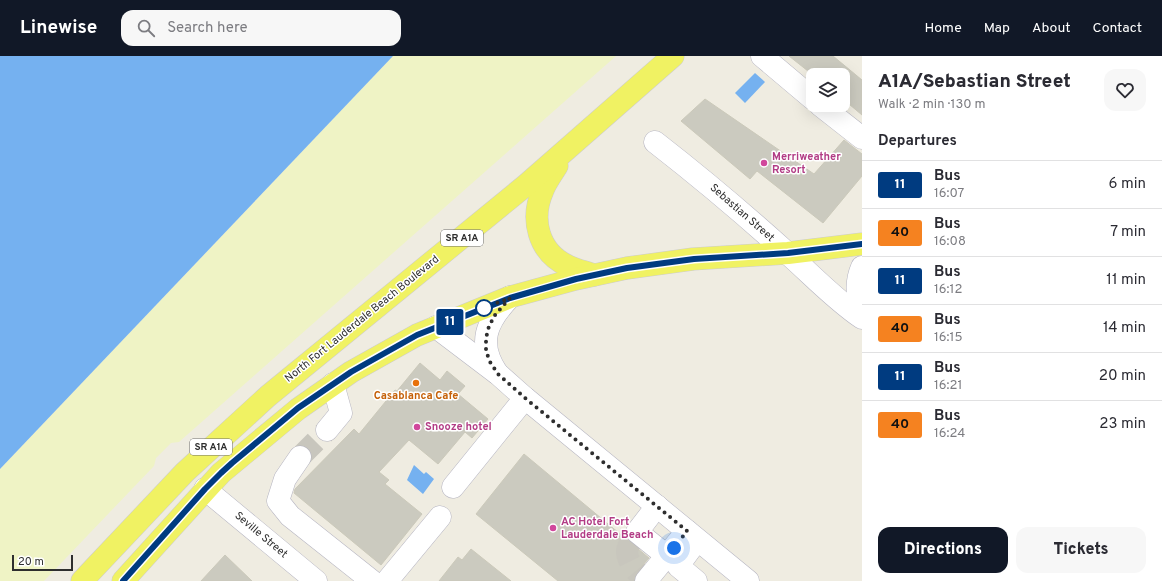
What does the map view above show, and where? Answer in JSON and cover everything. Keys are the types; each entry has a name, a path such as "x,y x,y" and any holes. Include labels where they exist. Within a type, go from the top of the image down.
{"main road":[{"name":"North Fort Lauderdale Beach Boulevard","path":"82,581 185,472 268,396 570,147 673,56"},
{"path":"570,147 543,188 536,216 538,231 546,247 554,257 568,266 594,275"},
{"name":"SR A1A","path":"123,581 221,473 298,408 351,372 417,335 510,298 594,275 627,268 694,259 788,253 862,244"}],"street":[{"path":"762,56 806,93"},
{"path":"829,112 862,138"},
{"name":"Sebastian Street","path":"656,142 706,182 788,253 842,303 862,318"},
{"path":"862,267 857,286 858,299 862,308"},
{"path":"498,374 490,362 486,351 486,338 489,326 495,315 510,298"},
{"path":"436,327 498,374 525,398 748,581"},
{"path":"327,430 341,413 333,384"},
{"path":"453,487 525,398"},
{"path":"300,457 285,479 278,501 290,516 372,581"},
{"name":"Seville Street","path":"205,489 316,581"},
{"path":"657,506 634,537 667,556"},
{"path":"387,581 440,517"},
{"path":"645,580 667,556 692,535"},
{"path":"692,535 678,566 696,581"}],"sand":[{"path":"393,56 616,56 179,442 171,443 156,458 154,466 44,581 0,581 0,469"}],"water":[{"path":"0,56 393,56 0,469"},
{"path":"755,73 765,82 745,103 735,93"},
{"path":"414,465 424,474 426,472 434,479 423,494 407,480"}],"building":[{"path":"789,56 833,56 848,68 806,68 806,69"},
{"path":"850,70 862,80 862,115 850,105"},
{"name":"Merriweather Resort","path":"705,99 814,174 844,140 862,154 862,176 823,223 757,171 750,179 681,121"},
{"path":"420,363 440,380 447,371 465,386 458,394 488,419 472,438 465,432 438,464 409,440 379,472 389,480 385,484 422,514 381,565 294,493 295,489 354,429 359,434 395,390 397,391"},
{"name":"AC Hotel Fort Lauderdale Beach","path":"524,454 649,558 636,573 634,581 558,581 476,514"},
{"path":"471,549 511,581 439,581 458,557 462,560"},
{"path":"225,555 252,581 201,581"}],"tunnel":[{"path":"300,457 327,430"},
{"path":"631,541 627,550 627,555 631,563 644,579"}],"bus line":[{"name":"11","path":"123,581 205,489 232,463 298,408 351,372 417,335 510,298 576,279 627,268 694,259 788,253 862,244"}],"place":[{"name":"Merriweather Resort","path":"764,163"},
{"name":"Casablanca Cafe","path":"416,383"},
{"name":"Snooze hotel","path":"417,427"},
{"name":"AC Hotel Fort Lauderdale Beach","path":"553,528"}],"route":[{"path":"484,308 510,298 495,315 489,326 486,338 486,351 490,362 498,374 509,385 687,531 674,548"}]}
